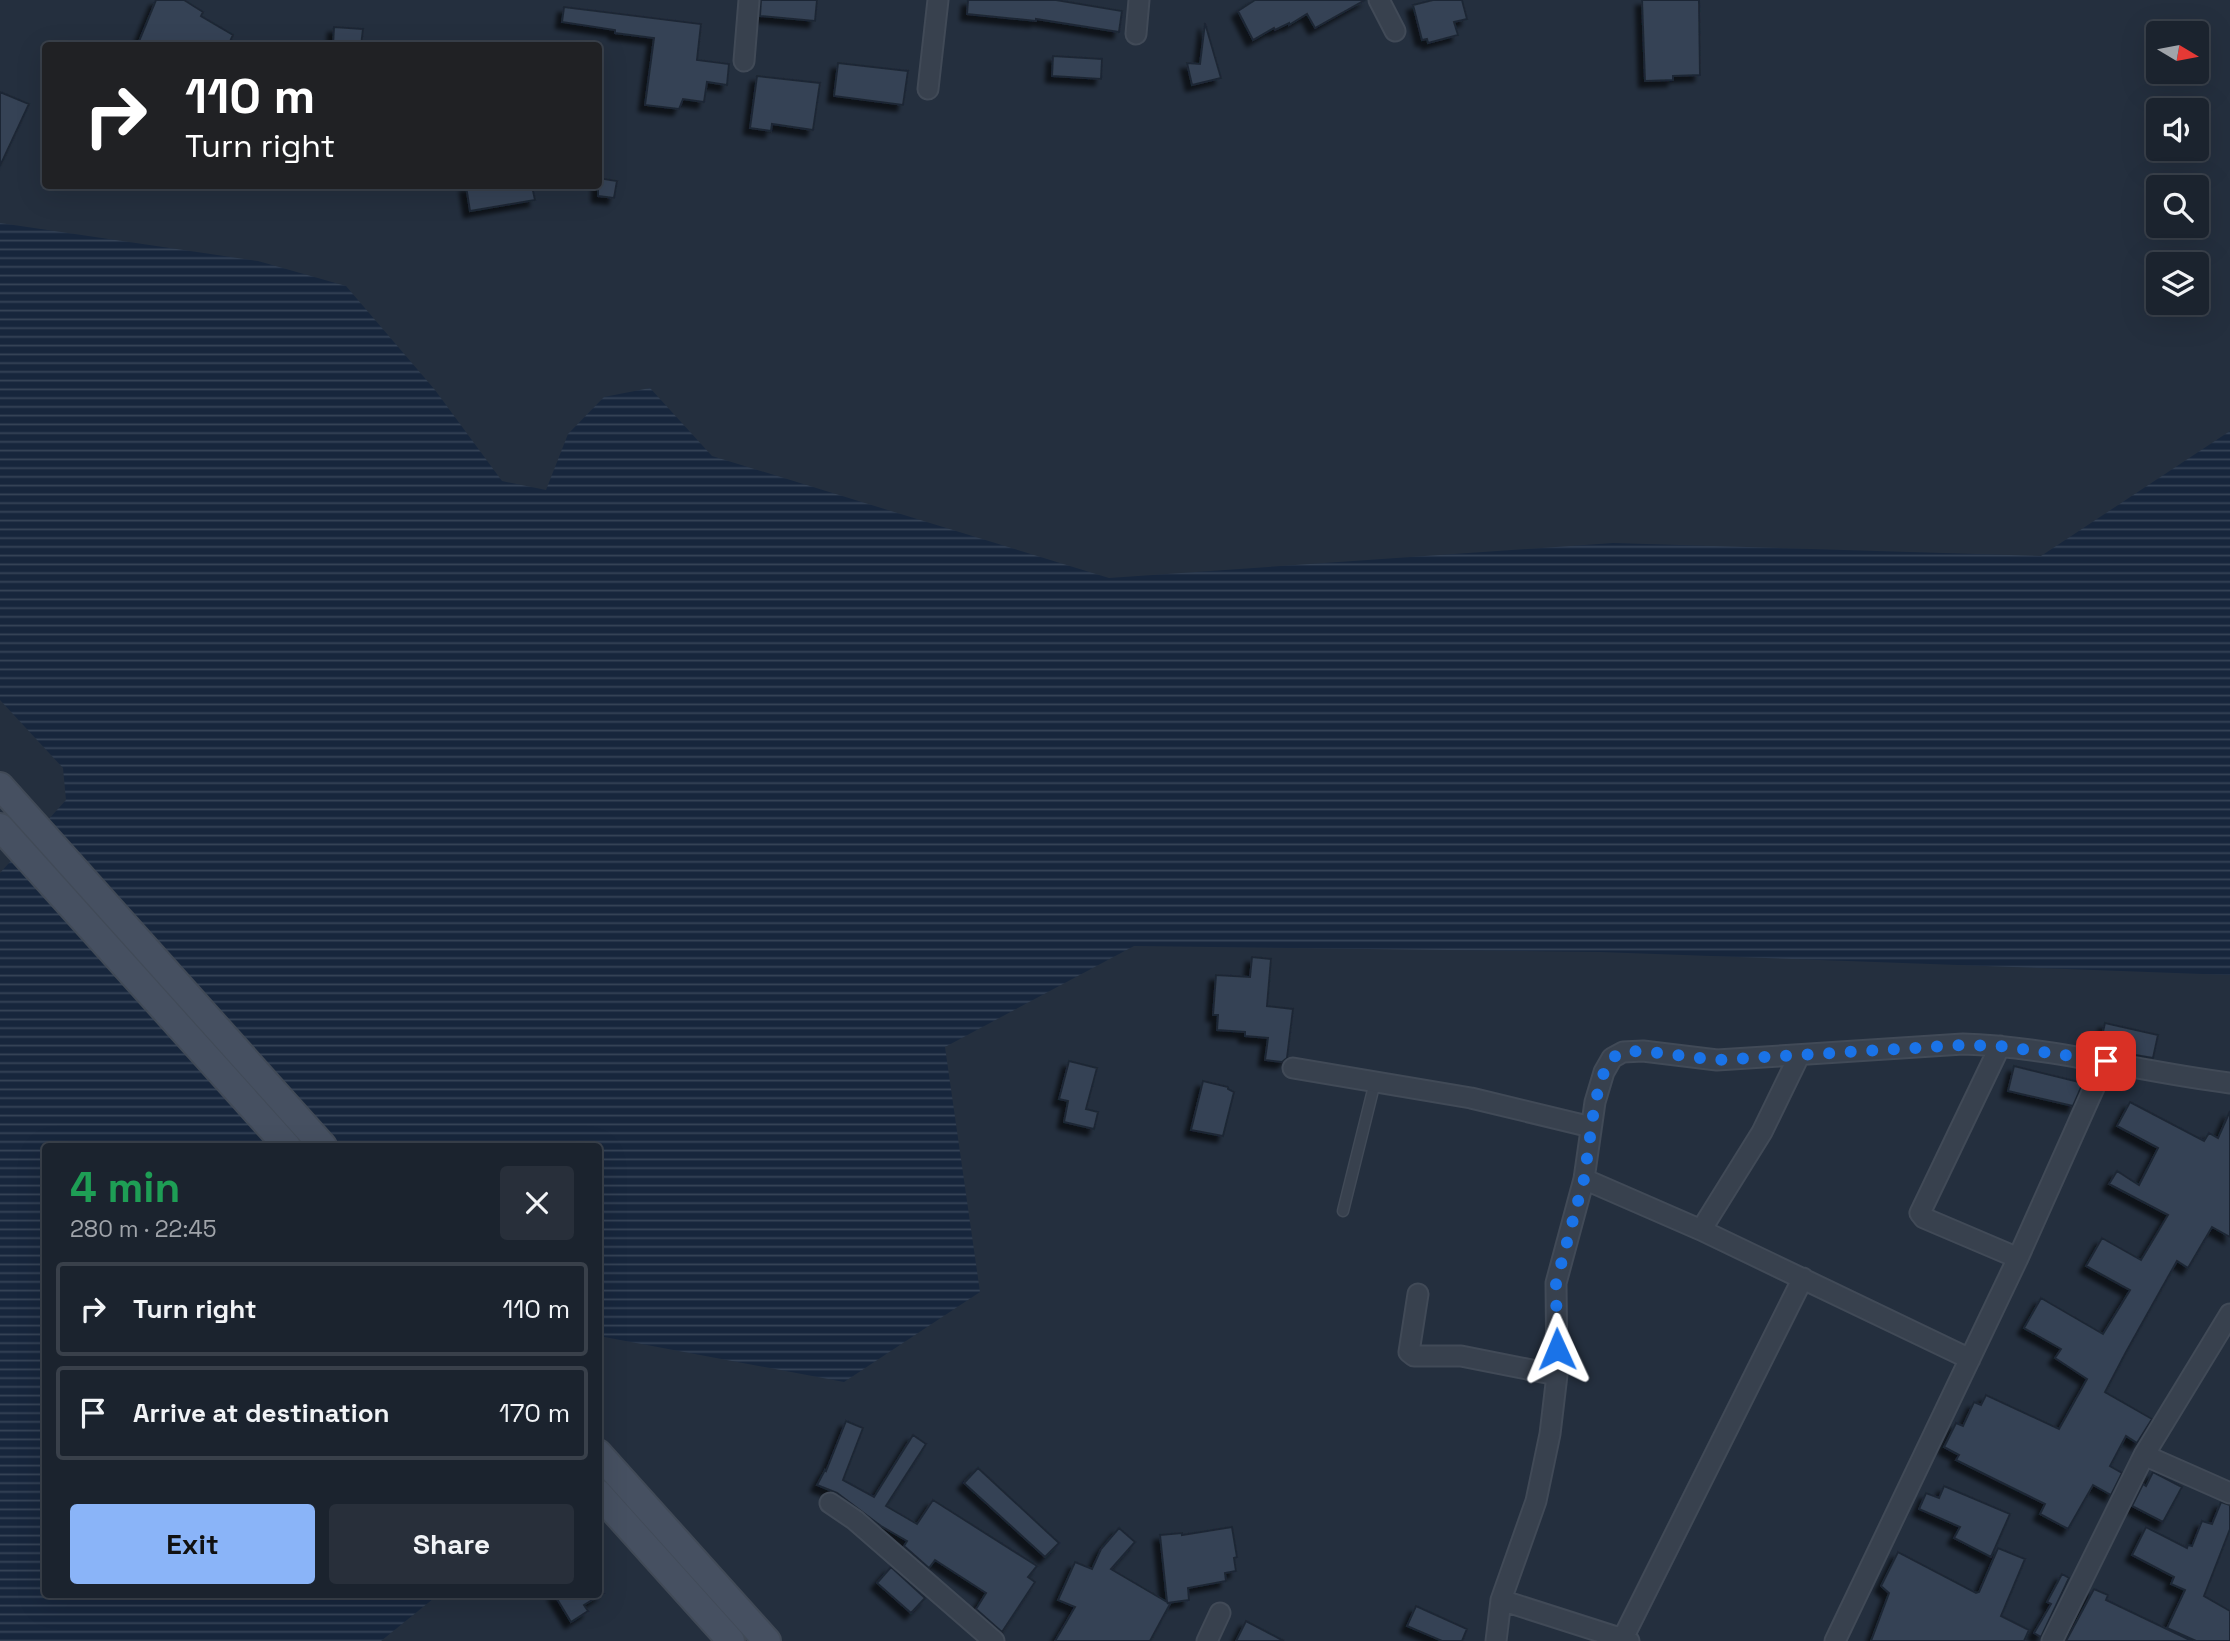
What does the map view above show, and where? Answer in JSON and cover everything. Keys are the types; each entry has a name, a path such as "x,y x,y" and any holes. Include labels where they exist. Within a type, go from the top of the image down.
{"main road":[{"path":"0,786 320,1143"},
{"path":"0,827 284,1143"},
{"path":"602,1457 767,1641"},
{"path":"602,1497 731,1641"}],"street":[{"path":"744,61 749,0"},
{"path":"928,89 938,0"},
{"path":"1136,34 1139,0"},
{"path":"1379,0 1395,31"},
{"path":"1496,1641 1501,1600 1536,1501 1557,1375 1556,1283 1584,1179 1595,1102 1604,1072 1612,1058 1623,1052 1643,1051 1717,1060 1963,1045 2000,1046 2230,1083"},
{"path":"2000,1046 1920,1213 1924,1218 2018,1258"},
{"path":"1701,1230 1762,1132 1800,1056"},
{"path":"1835,1641 2018,1258 2106,1061"},
{"path":"1293,1068 1471,1098 1591,1127"},
{"path":"1584,1179 1701,1230 1970,1359"},
{"path":"1501,1600 1626,1639 1803,1278"},
{"path":"1418,1294 1409,1352 1414,1356 1461,1356 1557,1375"},
{"path":"2052,1641 2144,1455 2230,1314"},
{"path":"2144,1455 2230,1493"},
{"path":"830,1503 855,1520 994,1641"},
{"path":"1207,1641 1220,1613"}],"lane":[{"path":"1343,1211 1375,1082"}],"water":[{"path":"0,223 258,261 346,286 435,390 502,481 546,490 568,434 604,397 650,388 712,456 1109,578 1613,543 2041,556 2230,431 2230,975 1600,952 1134,946 945,1047 980,1292 844,1382 602,1337 602,1143 42,1143 42,1598 434,1598 381,1641 0,1641 0,873 66,800 63,768 0,700"}],"building":[{"path":"156,0 184,0 203,12 201,16 233,35 230,42 139,42"},
{"path":"761,0 817,0 815,21 760,16"},
{"path":"968,0 1056,0 1122,11 1119,32 1036,19 967,14"},
{"path":"1255,0 1365,0 1315,28 1307,14 1289,25 1275,30 1274,28 1253,40 1238,11"},
{"path":"1433,0 1462,0 1467,19 1454,22 1458,35 1428,43 1427,39 1422,40 1413,5"},
{"path":"1642,0 1699,0 1700,75 1645,81"},
{"path":"564,7 701,24 697,60 729,64 727,85 707,82 704,102 683,99 679,109 645,105 654,38 562,22"},
{"path":"1205,23 1221,78 1192,85 1187,63 1200,64"},
{"path":"334,27 363,29 361,42 333,42"},
{"path":"1053,56 1102,59 1101,79 1052,76"},
{"path":"838,63 908,71 903,105 834,96"},
{"path":"757,76 820,83 813,130 772,124 771,131 750,128"},
{"path":"0,92 29,104 0,166"},
{"path":"602,179 617,181 614,198 598,196 598,189 602,189"},
{"path":"466,189 533,189 535,200 470,211"},
{"path":"1252,957 1271,959 1267,1006 1293,1009 1287,1058 1282,1062 1265,1060 1268,1038 1245,1036 1245,1032 1217,1030 1218,1015 1213,1015 1216,975 1250,977"},
{"path":"2105,1023 2158,1035 2153,1058 2099,1049"},
{"path":"1069,1061 1097,1068 1086,1109 1098,1112 1094,1129 1064,1122 1068,1101 1059,1099"},
{"path":"2014,1066 2083,1083 2073,1106 2008,1091"},
{"path":"1203,1081 1228,1087 1234,1092 1223,1136 1191,1130"},
{"path":"2130,1102 2204,1141 2209,1133 2218,1138 2230,1111 2230,1237 2212,1227 2188,1268 2177,1261 2126,1352 2105,1392 2152,1419 2137,1443 2126,1436 2110,1466 2122,1473 2111,1495 2093,1485 2068,1529 2040,1514 2045,1504 1956,1460 1959,1455 1944,1447 1956,1423 1963,1426 1974,1402 1981,1405 1986,1395 2059,1429 2087,1379 2055,1358 2061,1349 2024,1328 2041,1298 2103,1334 2130,1290 2086,1266 2102,1238 2141,1260 2168,1215 2109,1184 2117,1171 2139,1185 2158,1148 2117,1126"},
{"path":"846,1421 863,1428 843,1480 874,1497 913,1435 926,1444 886,1506 917,1524 933,1500 1037,1566 1028,1577 1035,1582 1002,1632 976,1609 986,1593 935,1560 929,1568 904,1546 907,1541 881,1526 837,1493 817,1485 826,1471"},
{"path":"978,1468 1059,1543 1045,1557 964,1483"},
{"path":"2153,1472 2182,1487 2163,1522 2132,1506 2143,1484 2146,1486"},
{"path":"1944,1486 2010,1514 1991,1557 1954,1538 1960,1527 1919,1509 1926,1493 1939,1498"},
{"path":"2221,1502 2230,1505 2230,1529 2204,1596 2230,1611 2230,1641 2196,1641 2167,1628 2185,1590 2171,1584 2174,1577 2132,1555 2146,1527 2187,1548 2188,1545 2192,1546 2202,1521 2212,1524"},
{"path":"1232,1527 1237,1557 1234,1558 1236,1571 1225,1573 1226,1581 1188,1588 1189,1600 1167,1603 1170,1604 1150,1641 1055,1641 1075,1607 1058,1600 1075,1562 1092,1569 1101,1549 1119,1528 1135,1542 1111,1569 1167,1602 1160,1535 1182,1535"},
{"path":"1998,1548 2025,1559 2001,1616 2029,1630 2024,1641 1871,1641 1889,1593 1881,1586 1898,1552 1976,1593 1979,1592"},
{"path":"891,1567 925,1598 911,1613 877,1583"},
{"path":"2062,1574 2069,1578 2041,1637 2034,1633 2051,1604 2047,1602"},
{"path":"2094,1589 2108,1595 2106,1600 2192,1641 2066,1641"},
{"path":"556,1598 595,1598 584,1605 588,1611 571,1622"},
{"path":"1416,1606 1467,1629 1462,1641 1442,1641 1407,1626"},
{"path":"1246,1621 1284,1641 1236,1641"}],"route":[{"path":"1557,1349 1556,1283 1584,1179 1595,1102 1604,1072 1612,1058 1623,1052 1643,1051 1717,1060 1963,1045 2000,1046 2106,1061"}]}
